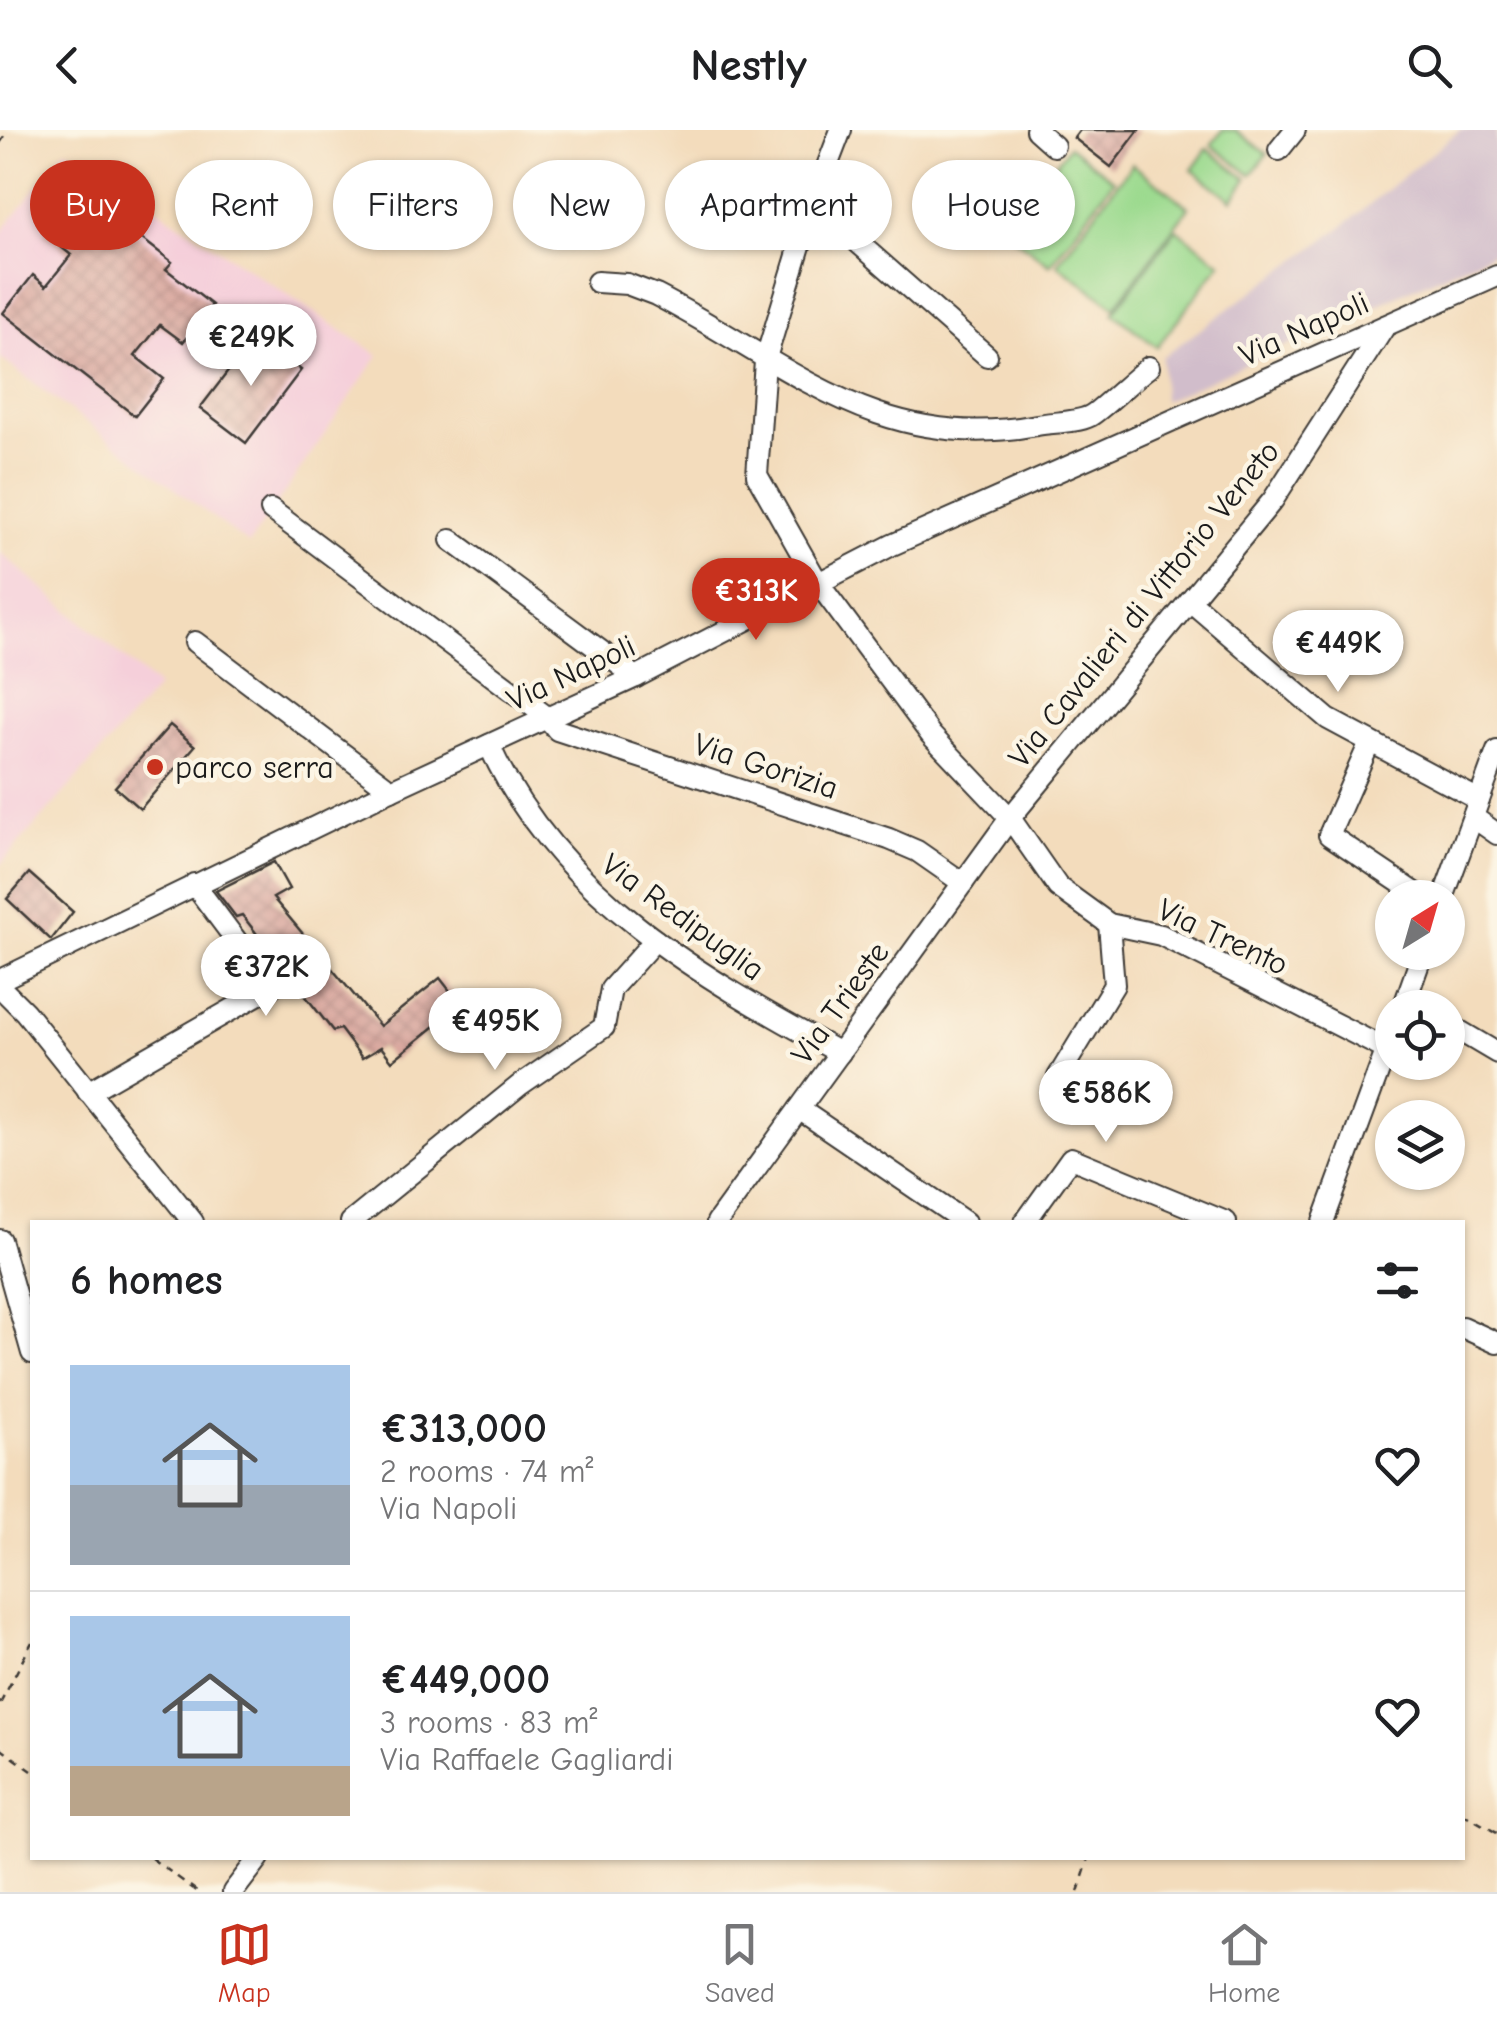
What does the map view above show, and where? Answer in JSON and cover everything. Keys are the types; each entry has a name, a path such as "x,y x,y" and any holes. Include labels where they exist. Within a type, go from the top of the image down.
{"street":[{"name":"Via Trento","path":"829,160 841,130"},
{"path":"1036,130 1054,146"},
{"path":"1279,150 1295,130"},
{"name":"Via Trento","path":"799,250 766,361 757,475 818,583 931,735 1010,818 1058,887 1109,924 1161,935 1375,1036"},
{"path":"866,250 987,356"},
{"name":"Via Napoli","path":"0,984 194,884 636,677 818,583 1497,276"},
{"path":"597,282 627,284 656,295 827,396 872,415 920,426 1006,431 1091,416 1148,367"},
{"name":"Via Cavalieri di Vittorio Veneto","path":"1010,818 1273,500 1386,325"},
{"path":"1091,416 1103,451"},
{"name":"Via Gorizia","path":"270,510 547,717 557,730 889,839 916,851 963,883"},
{"path":"451,540 636,677"},
{"path":"1190,601 1328,719 1476,809 1497,834"},
{"path":"195,642 391,790"},
{"path":"1370,742 1329,835 1396,880"},
{"name":"Via Redipuglia","path":"489,745 535,824 570,871 654,940 755,1007 840,1054"},
{"path":"1450,880 1497,752"},
{"name":"Via Trieste","path":"719,1220 1010,818"},
{"path":"88,1092 271,987 194,884"},
{"path":"1058,1076 1114,985 1109,924"},
{"path":"353,1220 520,1085 604,1026 611,989 654,940"},
{"path":"0,984 191,1220"},
{"path":"1465,1034 1497,1053"},
{"path":"1325,1220 1376,1080"},
{"path":"800,1109 963,1220"},
{"path":"1026,1220 1070,1158 1221,1220"},
{"path":"0,1240 30,1345"},
{"path":"1465,1328 1497,1343"},
{"path":"233,1892 257,1860"}],"path":[{"path":"0,144 9,130"},
{"path":"0,1704 30,1646"},
{"path":"0,1748 30,1770"},
{"path":"1465,1816 1496,1831"},
{"path":"154,1860 198,1892"},
{"path":"1078,1892 1087,1860"}],"shaded area":[{"path":"1460,130 1497,130 1497,251 1163,401 1162,357 1342,227"},
{"path":"66,149 83,160 57,160"},
{"path":"30,195 30,250 155,250 155,208 175,221 175,250 219,250 379,355 249,544 0,358 0,234"},
{"path":"0,552 158,687 0,865"}],"green space":[{"path":"1223,130 1235,130 1267,154 1251,175 1211,145"},
{"path":"1069,146 1114,180 1075,232 1075,160 1058,160"},
{"path":"1207,149 1247,179 1232,200 1192,170"},
{"path":"1132,164 1189,207 1115,307 1057,264 1068,250 1075,250 1075,240"},
{"path":"1176,229 1221,263 1157,347 1113,313"},
{"path":"1030,250 1061,250 1050,265"}],"building":[{"path":"1080,130 1139,130 1111,167 1074,138"},
{"path":"155,249 172,262 166,269 212,305 183,342 160,325 135,356 164,379 135,416 3,313 33,275 46,286 71,255 65,250"},
{"path":"256,335 301,370 246,443 200,408"},
{"name":"parco serra","path":"170,725 195,746 140,809 115,787"},
{"path":"274,862 289,889 273,898 380,1026 440,978 461,1005 392,1061 381,1047 362,1058 340,1029 333,1031 242,915 236,917 216,891"},
{"path":"29,873 73,912 51,940 7,899"}],"place":[{"name":"parco serra","path":"155,767"}]}
